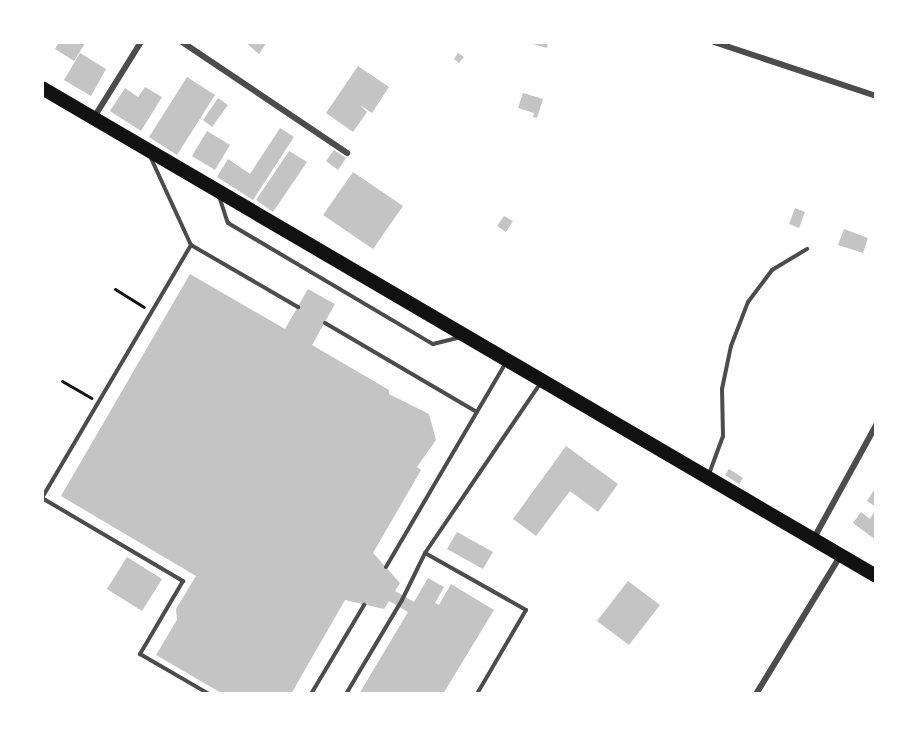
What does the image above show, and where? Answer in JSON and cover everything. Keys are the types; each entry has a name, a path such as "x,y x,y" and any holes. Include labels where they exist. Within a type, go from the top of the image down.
{"highway":[{"path":"42,88 93,120 876,576"}],"street":[{"path":"93,120 141,42"},
{"path":"182,42 347,153"},
{"path":"714,42 876,96"},
{"path":"813,539 876,425"},
{"path":"756,694 842,555"}],"lane":[{"path":"148,152 191,245 298,307"},
{"path":"218,192 228,223 433,344 464,336"},
{"path":"191,245 42,498 183,581 140,654 209,694"},
{"path":"707,477 723,436 722,389 731,346 748,302 772,270 807,249"},
{"path":"324,323 477,412"},
{"path":"386,567 507,361"},
{"path":"346,694 402,600 425,553 543,381"},
{"path":"425,553 526,610 477,694"},
{"path":"311,694 364,605"}],"path":[{"path":"115,289 151,311"},
{"path":"62,381 99,403"}],"building":[{"path":"59,42 86,42 74,61 55,49"},
{"path":"245,42 267,42 259,54"},
{"path":"526,42 548,42 547,48"},
{"path":"80,53 106,69 91,96 64,80"},
{"path":"458,53 464,57 459,63 454,59"},
{"path":"358,66 389,87 372,113 360,105 367,112 353,132 326,113"},
{"path":"187,77 215,95 177,155 149,137"},
{"path":"145,87 162,97 141,131 110,111 125,88 138,97"},
{"path":"523,93 543,99 537,118 533,117 534,113 518,108"},
{"path":"218,98 228,105 212,127 203,120"},
{"path":"280,128 294,137 253,200 217,177 228,159 250,174"},
{"path":"207,131 230,145 215,170 192,156"},
{"path":"334,150 346,158 338,170 326,161"},
{"path":"289,151 307,162 273,212 256,200"},
{"path":"353,172 403,206 373,249 323,215"},
{"path":"795,208 805,212 799,228 789,224"},
{"path":"504,216 513,221 506,232 497,226"},
{"path":"844,229 868,238 863,253 838,245"},
{"path":"190,274 285,329 308,289 335,304 312,345 389,390 389,394 429,414 436,440 417,467 421,470 373,553 400,583 395,591 414,602 428,578 444,587 435,603 439,605 451,584 494,610 443,694 359,694 408,612 389,601 384,609 345,600 291,694 223,694 156,655 177,620 176,609 196,576 61,496"},
{"path":"566,446 618,484 598,512 570,491 536,536 513,519"},
{"path":"729,469 743,478 739,484 725,475"},
{"path":"874,490 876,491 876,507 867,501"},
{"path":"876,508 876,540 853,523 861,512 870,519"},
{"path":"457,532 493,552 483,569 447,549"},
{"path":"127,557 162,579 142,611 107,589"},
{"path":"628,581 660,605 629,645 597,621"}]}
